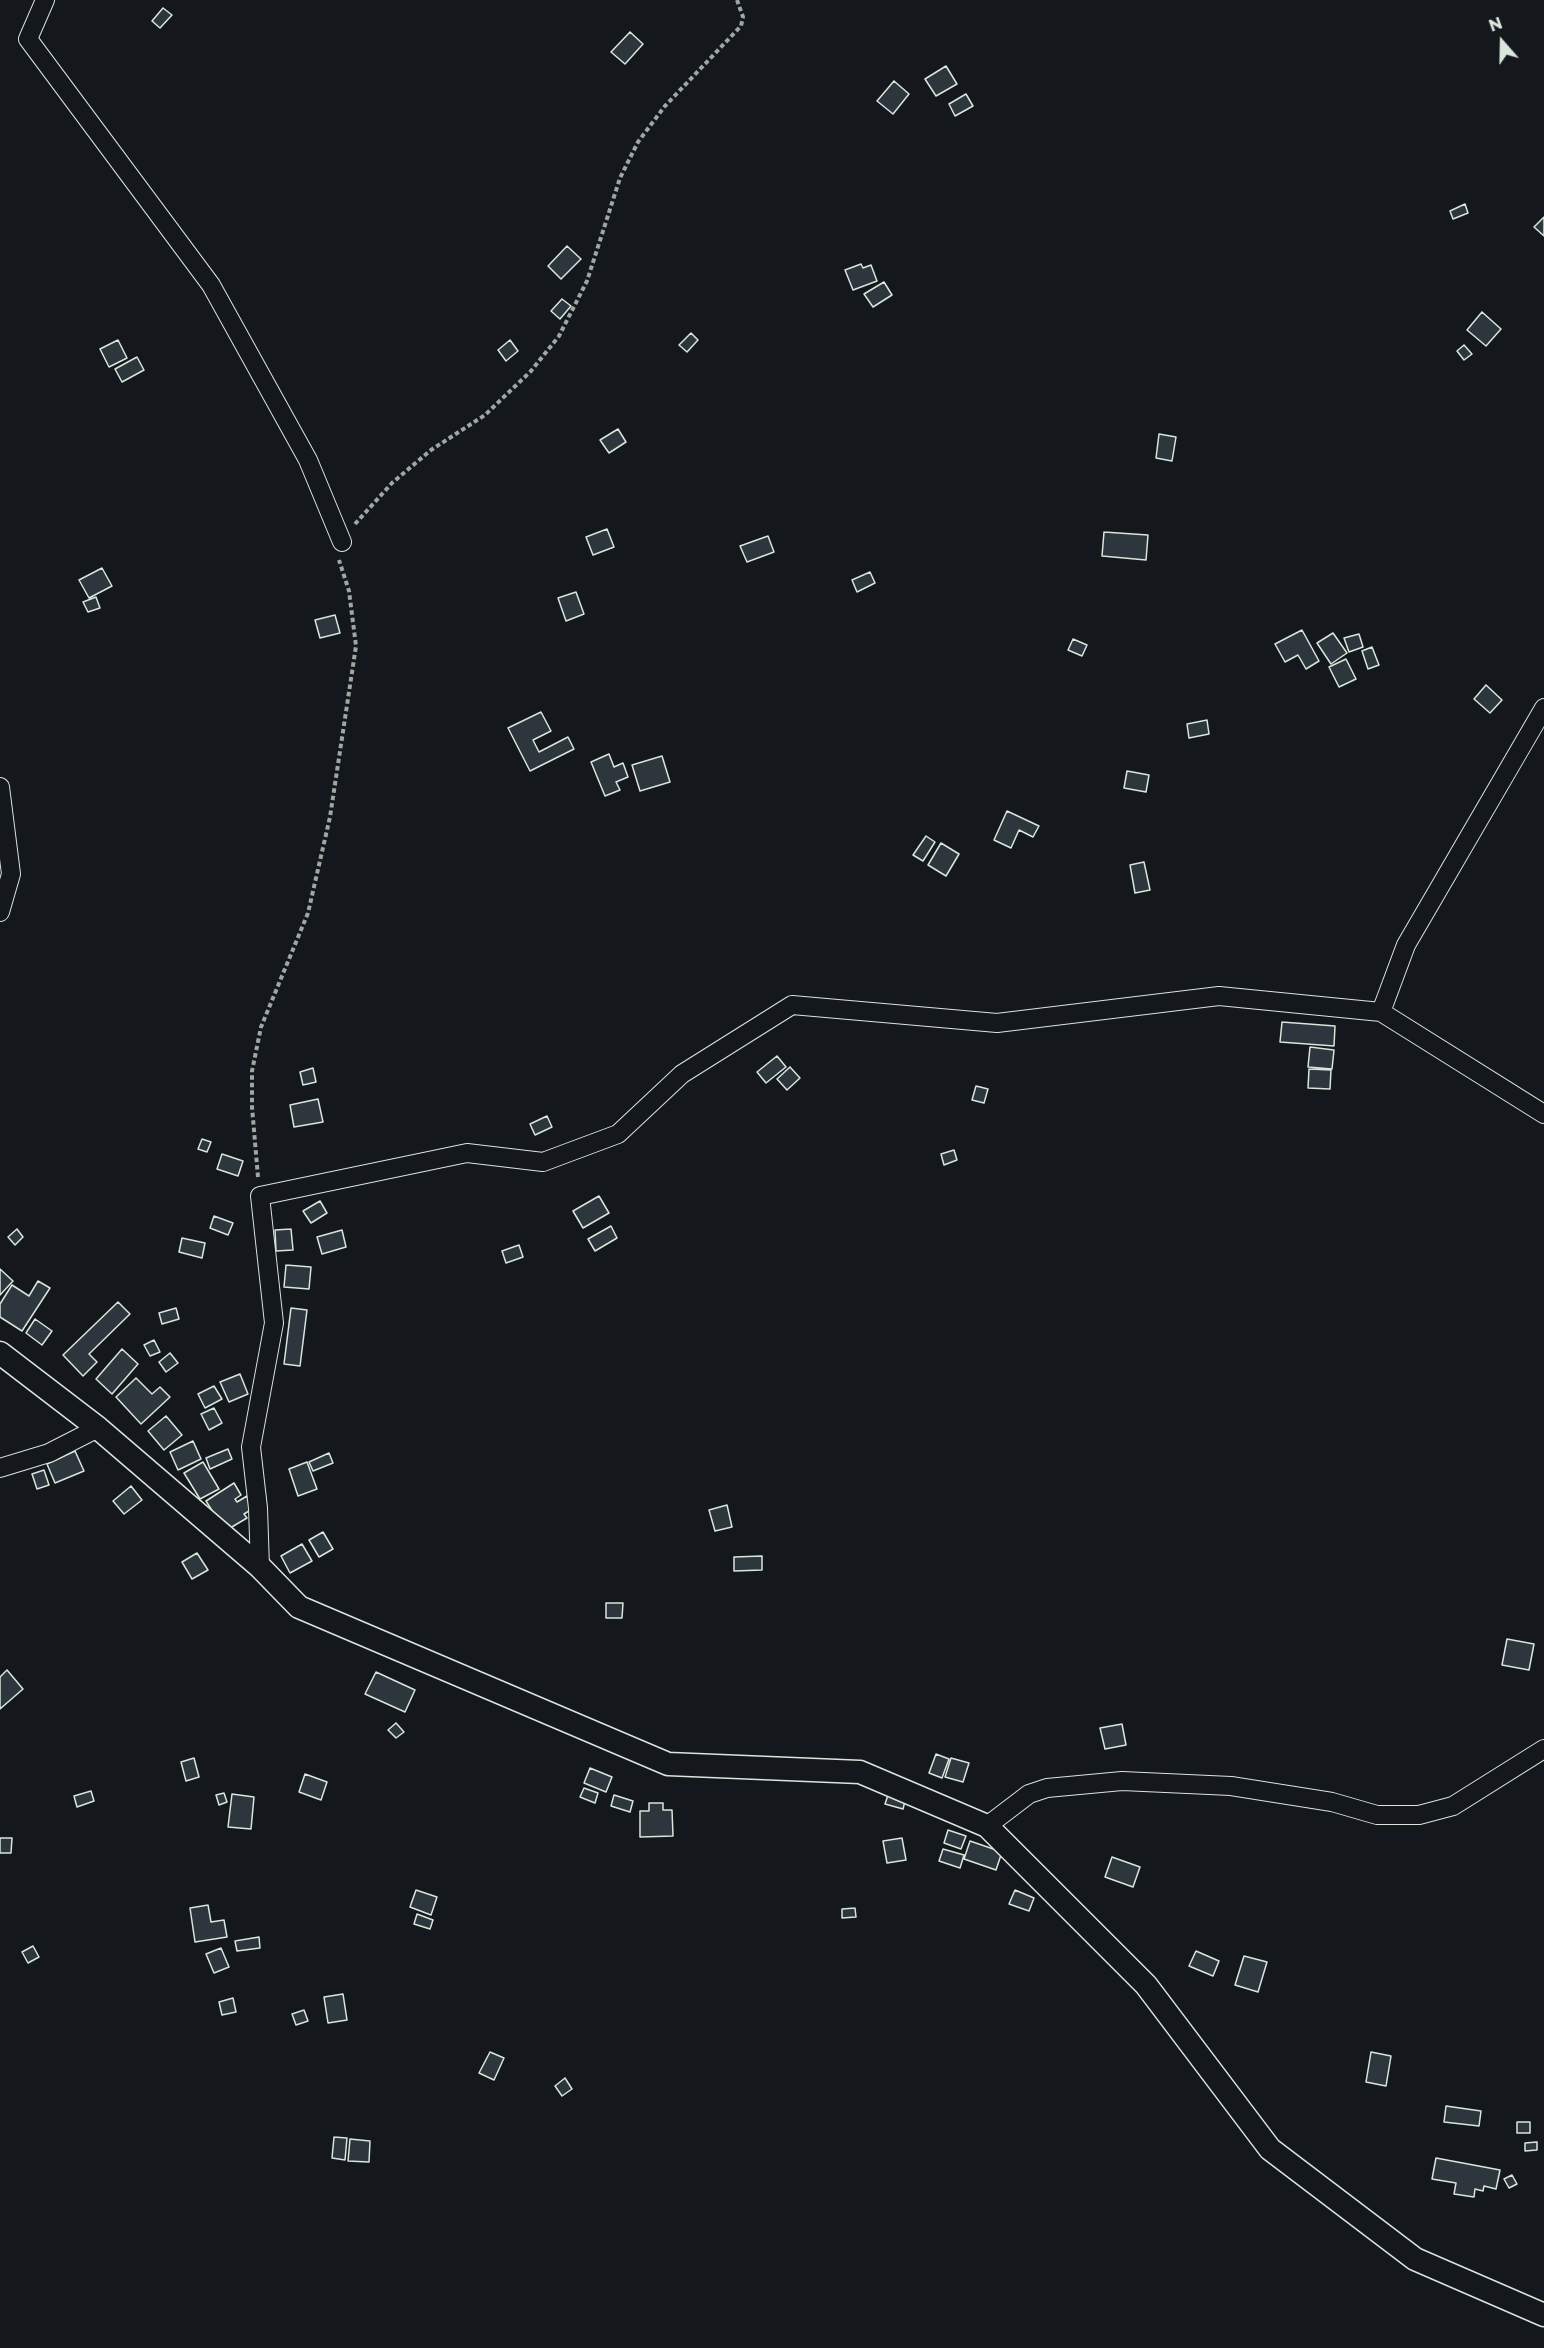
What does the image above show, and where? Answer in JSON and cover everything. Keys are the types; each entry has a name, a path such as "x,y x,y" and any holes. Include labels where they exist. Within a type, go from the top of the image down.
{"street":[{"path":"45,0 27,39 211,285 308,460 342,542"},
{"path":"1381,1012 1406,945 1544,708"},
{"path":"0,787 10,874 0,912"},
{"path":"260,1567 258,1508 251,1447 274,1323 260,1196 467,1153 543,1162 618,1134 682,1074 792,1005 997,1023 1219,996 1381,1012 1544,1114"},
{"path":"0,1353 98,1428 260,1567 299,1607 668,1764 860,1772 987,1826 1146,1986 1270,2149 1415,2259 1544,2315"},
{"path":"0,1468 49,1453 98,1428"},
{"path":"987,1826 1029,1794 1047,1788 1122,1781 1231,1786 1332,1802 1377,1815 1419,1815 1453,1806 1544,1749"}],"path":[{"path":"260,1196 252,1107 252,1071 261,1027 308,913 330,818 356,646 349,591 339,562 342,542 392,483 431,450 485,415 531,370 558,336 587,281 620,178 638,142 665,106 741,26 743,17 737,0"}],"building":[{"path":"163,8 172,15 160,28 152,21"},
{"path":"630,32 643,44 625,64 611,52"},
{"path":"946,66 957,84 936,96 925,79"},
{"path":"894,81 909,94 893,114 877,101"},
{"path":"966,94 973,106 955,116 949,104"},
{"path":"1465,204 1468,213 1453,219 1450,211"},
{"path":"1544,217 1544,236 1534,227"},
{"path":"567,246 581,259 561,279 548,266"},
{"path":"861,264 863,268 871,265 877,281 853,290 845,270"},
{"path":"884,282 892,295 873,307 864,294"},
{"path":"562,299 571,306 560,319 551,311"},
{"path":"1482,312 1501,329 1486,346 1467,330"},
{"path":"691,333 698,340 687,352 679,345"},
{"path":"118,340 127,358 109,367 100,349"},
{"path":"510,340 518,351 506,361 498,350"},
{"path":"1464,345 1472,354 1464,360 1457,351"},
{"path":"137,357 144,370 122,382 115,369"},
{"path":"618,429 626,442 609,453 600,440"},
{"path":"1159,434 1176,437 1172,461 1156,458"},
{"path":"607,529 614,547 593,555 586,537"},
{"path":"1104,532 1148,535 1146,560 1102,556"},
{"path":"768,536 774,552 747,562 740,546"},
{"path":"102,568 112,586 89,598 79,580"},
{"path":"870,572 875,583 857,592 852,580"},
{"path":"576,592 584,614 566,621 558,598"},
{"path":"96,597 100,608 88,612 83,602"},
{"path":"335,615 340,633 320,638 315,620"},
{"path":"1302,630 1319,661 1306,669 1298,655 1285,662 1275,644"},
{"path":"1333,633 1347,653 1331,664 1317,643"},
{"path":"1359,634 1363,647 1349,652 1344,638"},
{"path":"1073,639 1087,645 1082,656 1068,650"},
{"path":"1372,647 1379,665 1368,669 1362,651"},
{"path":"1346,659 1356,679 1339,687 1329,667"},
{"path":"1486,685 1502,700 1490,713 1474,699"},
{"path":"541,712 551,731 533,740 539,752 568,737 574,749 530,771 508,728"},
{"path":"1207,720 1209,734 1189,738 1187,724"},
{"path":"609,754 614,767 623,763 628,777 616,782 620,790 605,796 591,762"},
{"path":"662,756 670,782 640,791 632,765"},
{"path":"1127,771 1149,775 1146,792 1124,788"},
{"path":"1007,811 1039,826 1033,837 1019,830 1011,848 994,840"},
{"path":"926,836 935,842 923,861 913,855"},
{"path":"941,843 959,854 946,876 928,865"},
{"path":"1144,862 1150,890 1135,893 1130,865"},
{"path":"1282,1022 1335,1026 1334,1046 1280,1042"},
{"path":"1310,1047 1334,1050 1332,1069 1308,1067"},
{"path":"777,1056 786,1067 766,1083 757,1072"},
{"path":"790,1067 800,1078 787,1090 777,1079"},
{"path":"313,1068 316,1082 303,1085 300,1072"},
{"path":"1309,1069 1331,1070 1330,1089 1308,1088"},
{"path":"976,1086 988,1089 984,1103 972,1100"},
{"path":"318,1099 323,1122 294,1127 290,1105"},
{"path":"547,1116 552,1127 535,1135 530,1124"},
{"path":"202,1139 211,1142 207,1152 198,1149"},
{"path":"954,1150 957,1160 944,1165 941,1154"},
{"path":"222,1154 243,1161 238,1176 217,1169"},
{"path":"599,1196 609,1213 583,1228 573,1211"},
{"path":"320,1201 327,1213 311,1223 303,1211"},
{"path":"214,1216 233,1223 228,1235 210,1228"},
{"path":"611,1226 617,1238 595,1251 588,1239"},
{"path":"17,1229 23,1237 15,1245 8,1237"},
{"path":"291,1229 293,1250 276,1251 275,1230"},
{"path":"342,1230 346,1247 322,1254 317,1237"},
{"path":"182,1238 205,1243 202,1258 179,1252"},
{"path":"519,1245 523,1257 506,1263 502,1251"},
{"path":"286,1265 311,1267 309,1289 284,1287"},
{"path":"0,1269 13,1281 0,1295"},
{"path":"38,1281 50,1288 22,1331 0,1317 0,1304 12,1285 29,1296"},
{"path":"118,1302 130,1314 89,1354 97,1362 83,1376 63,1355"},
{"path":"176,1308 179,1319 162,1324 159,1313"},
{"path":"291,1308 307,1310 300,1366 284,1364"},
{"path":"35,1319 52,1331 42,1345 26,1333"},
{"path":"154,1340 160,1352 150,1356 144,1345"},
{"path":"122,1349 138,1364 112,1394 96,1379"},
{"path":"170,1353 178,1363 166,1372 159,1362"},
{"path":"240,1374 248,1394 229,1402 220,1382"},
{"path":"136,1378 152,1394 160,1387 170,1397 141,1424 116,1397"},
{"path":"214,1386 222,1399 205,1408 198,1394"},
{"path":"214,1408 222,1423 209,1430 201,1414"},
{"path":"166,1416 182,1435 164,1450 148,1431"},
{"path":"193,1441 201,1459 178,1470 170,1452"},
{"path":"228,1449 232,1459 210,1469 206,1458"},
{"path":"75,1451 84,1471 55,1483 47,1464"},
{"path":"329,1453 333,1463 313,1471 309,1462"},
{"path":"203,1462 219,1489 200,1499 184,1473"},
{"path":"307,1462 317,1489 298,1496 289,1469"},
{"path":"44,1470 49,1485 37,1489 32,1474"},
{"path":"234,1483 241,1495 235,1499 237,1502 247,1496 254,1508 244,1514 247,1518 225,1531 206,1501"},
{"path":"131,1486 142,1500 124,1514 113,1501"},
{"path":"727,1505 732,1527 715,1531 709,1510"},
{"path":"323,1532 333,1549 319,1557 309,1540"},
{"path":"302,1544 312,1561 290,1573 281,1556"},
{"path":"197,1553 208,1570 192,1579 182,1562"},
{"path":"762,1556 762,1570 734,1571 734,1557"},
{"path":"606,1603 623,1603 622,1618 606,1618"},
{"path":"1507,1639 1534,1644 1529,1670 1502,1665"},
{"path":"7,1670 23,1689 0,1709 0,1677"},
{"path":"376,1672 415,1690 405,1712 365,1694"},
{"path":"396,1723 404,1732 396,1738 388,1730"},
{"path":"1122,1724 1126,1745 1105,1749 1100,1728"},
{"path":"936,1754 949,1759 942,1778 929,1773"},
{"path":"194,1758 199,1777 186,1781 181,1762"},
{"path":"951,1758 969,1763 963,1782 945,1777"},
{"path":"590,1768 612,1777 606,1792 584,1783"},
{"path":"305,1774 327,1782 321,1800 299,1792"},
{"path":"584,1788 598,1793 595,1803 580,1797"},
{"path":"91,1791 94,1801 77,1807 74,1796"},
{"path":"889,1792 906,1797 903,1809 885,1804"},
{"path":"224,1793 227,1802 219,1805 216,1795"},
{"path":"232,1794 254,1797 251,1829 228,1827"},
{"path":"614,1795 633,1801 630,1812 611,1806"},
{"path":"649,1803 663,1803 663,1810 672,1810 673,1836 640,1837 640,1811 649,1811"},
{"path":"948,1830 966,1836 961,1849 944,1843"},
{"path":"0,1838 12,1838 11,1853 0,1853"},
{"path":"902,1838 906,1860 887,1863 883,1841"},
{"path":"970,1841 1002,1852 996,1870 964,1859"},
{"path":"943,1849 964,1855 960,1868 939,1861"},
{"path":"1112,1857 1140,1867 1133,1887 1105,1877"},
{"path":"416,1890 437,1897 431,1915 410,1907"},
{"path":"1015,1890 1034,1898 1029,1911 1009,1904"},
{"path":"208,1905 211,1922 224,1920 227,1937 195,1942 190,1908"},
{"path":"855,1908 856,1917 842,1918 842,1909"},
{"path":"417,1914 433,1920 430,1929 414,1924"},
{"path":"259,1937 260,1948 237,1951 235,1941"},
{"path":"33,1946 39,1957 28,1963 22,1952"},
{"path":"221,1948 229,1967 214,1973 206,1954"},
{"path":"1196,1951 1219,1961 1213,1976 1189,1966"},
{"path":"1244,1956 1267,1962 1258,1992 1235,1985"},
{"path":"343,1994 347,2020 328,2023 324,1997"},
{"path":"233,1998 236,2012 222,2015 219,2002"},
{"path":"304,2010 308,2021 296,2025 292,2014"},
{"path":"490,2052 504,2058 494,2080 479,2073"},
{"path":"1371,2052 1391,2056 1386,2086 1366,2082"},
{"path":"565,2078 572,2089 562,2096 555,2086"},
{"path":"1446,2106 1481,2111 1479,2126 1444,2122"},
{"path":"1517,2122 1530,2122 1530,2133 1517,2133"},
{"path":"334,2137 347,2138 345,2160 332,2158"},
{"path":"350,2139 370,2141 369,2162 348,2161"},
{"path":"1537,2142 1537,2150 1525,2151 1525,2143"},
{"path":"1436,2158 1500,2170 1496,2189 1484,2186 1483,2191 1475,2189 1474,2197 1454,2194 1456,2183 1432,2179"},
{"path":"1512,2175 1517,2184 1509,2188 1504,2179"}]}
